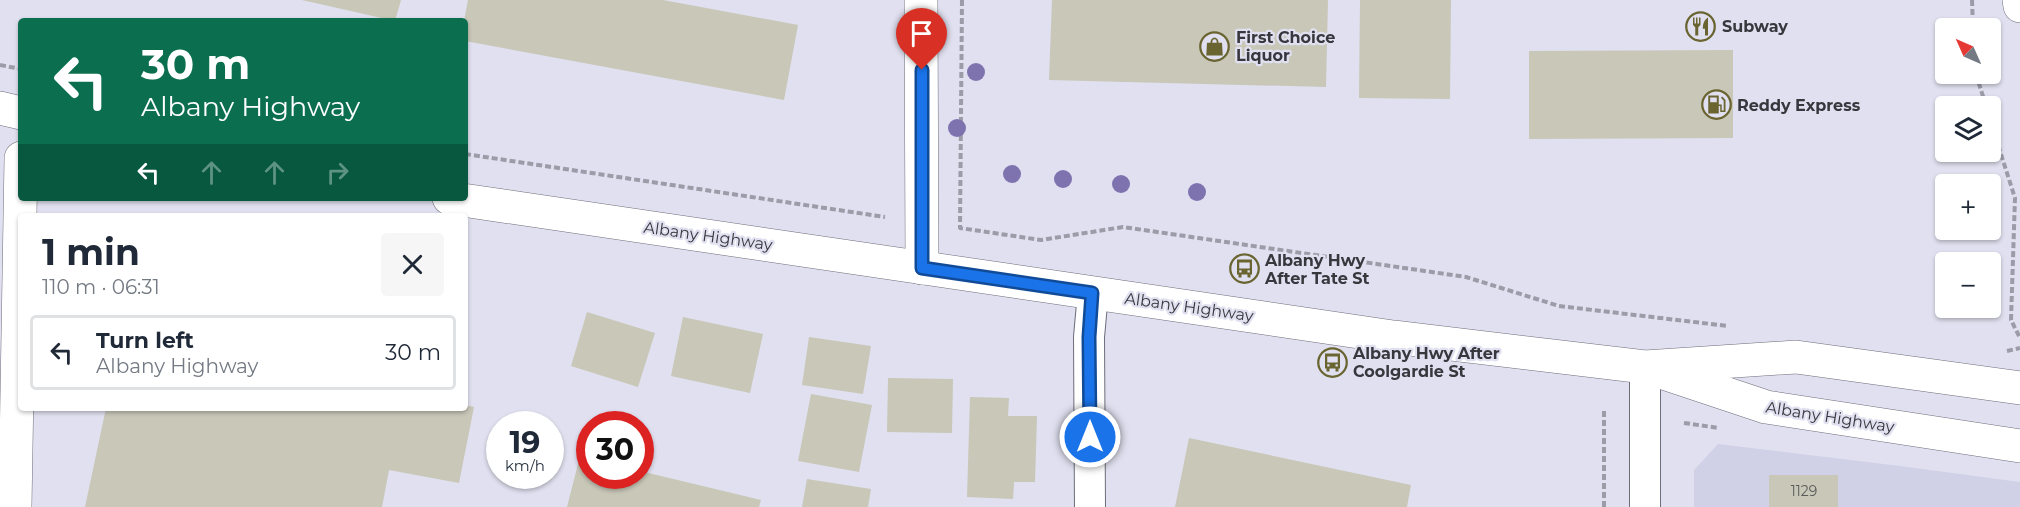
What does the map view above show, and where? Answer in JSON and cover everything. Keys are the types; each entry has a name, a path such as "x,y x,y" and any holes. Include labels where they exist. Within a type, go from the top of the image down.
{"main road":[{"path":"921,0 922,268"},
{"path":"2019,0 2020,6"},
{"path":"0,108 18,112"},
{"name":"Albany Highway","path":"468,201 1393,337 1646,367 1796,357 2020,388"},
{"path":"15,507 18,332"},
{"name":"Albany Highway","path":"1646,367 1766,407 2020,446"}],"street":[{"path":"1090,507 1089,337 1092,293"},
{"path":"1645,507 1646,367"}],"path":[{"path":"962,0 960,228 1041,240 1123,227 1466,277 1559,306 1734,327"},
{"path":"1972,0 1973,18"},
{"path":"0,64 18,68"},
{"path":"468,154 885,217"},
{"path":"2001,156 2014,198 2011,320 2020,338"},
{"path":"2005,352 2020,348"},
{"path":"1604,411 1604,507"}],"shaded area":[{"path":"1718,444 2020,482 2020,507 1694,507 1694,470"}],"building":[{"path":"302,0 401,0 396,18 382,18"},
{"path":"468,0 663,0 798,25 784,100 468,42 468,18 465,18"},
{"path":"1052,0 1328,0 1326,87 1049,80"},
{"path":"1360,0 1451,0 1450,99 1359,98"},
{"path":"1733,50 1733,138 1529,139 1529,51"},
{"path":"587,312 655,333 638,387 571,366"},
{"path":"683,317 763,334 750,393 671,376"},
{"path":"809,337 871,346 863,394 802,385"},
{"path":"888,378 953,379 952,433 887,432"},
{"path":"811,394 872,405 859,472 798,461"},
{"path":"970,397 1009,398 1008,416 1037,416 1035,482 1014,482 1013,499 967,497"},
{"path":"468,406 474,407 459,483 389,470 382,507 85,507 105,411 468,411"},
{"path":"1189,438 1411,485 1407,507 1175,507"},
{"path":"576,472 576,489 654,489 654,474 761,500 759,507 567,507"},
{"path":"1769,475 1838,475 1838,507 1769,507"},
{"path":"807,479 871,489 868,507 802,507"}],"place":[{"name":"Subway","path":"1701,26"},
{"name":"First Choice Liquor","path":"1215,46"},
{"name":"Reddy Express","path":"1716,105"},
{"name":"Albany Hwy After Tate St","path":"1244,269"},
{"name":"Albany Hwy After Coolgardie St","path":"1332,362"}],"route":[{"path":"922,70 922,268 1092,293 1089,337 1090,437"}]}
